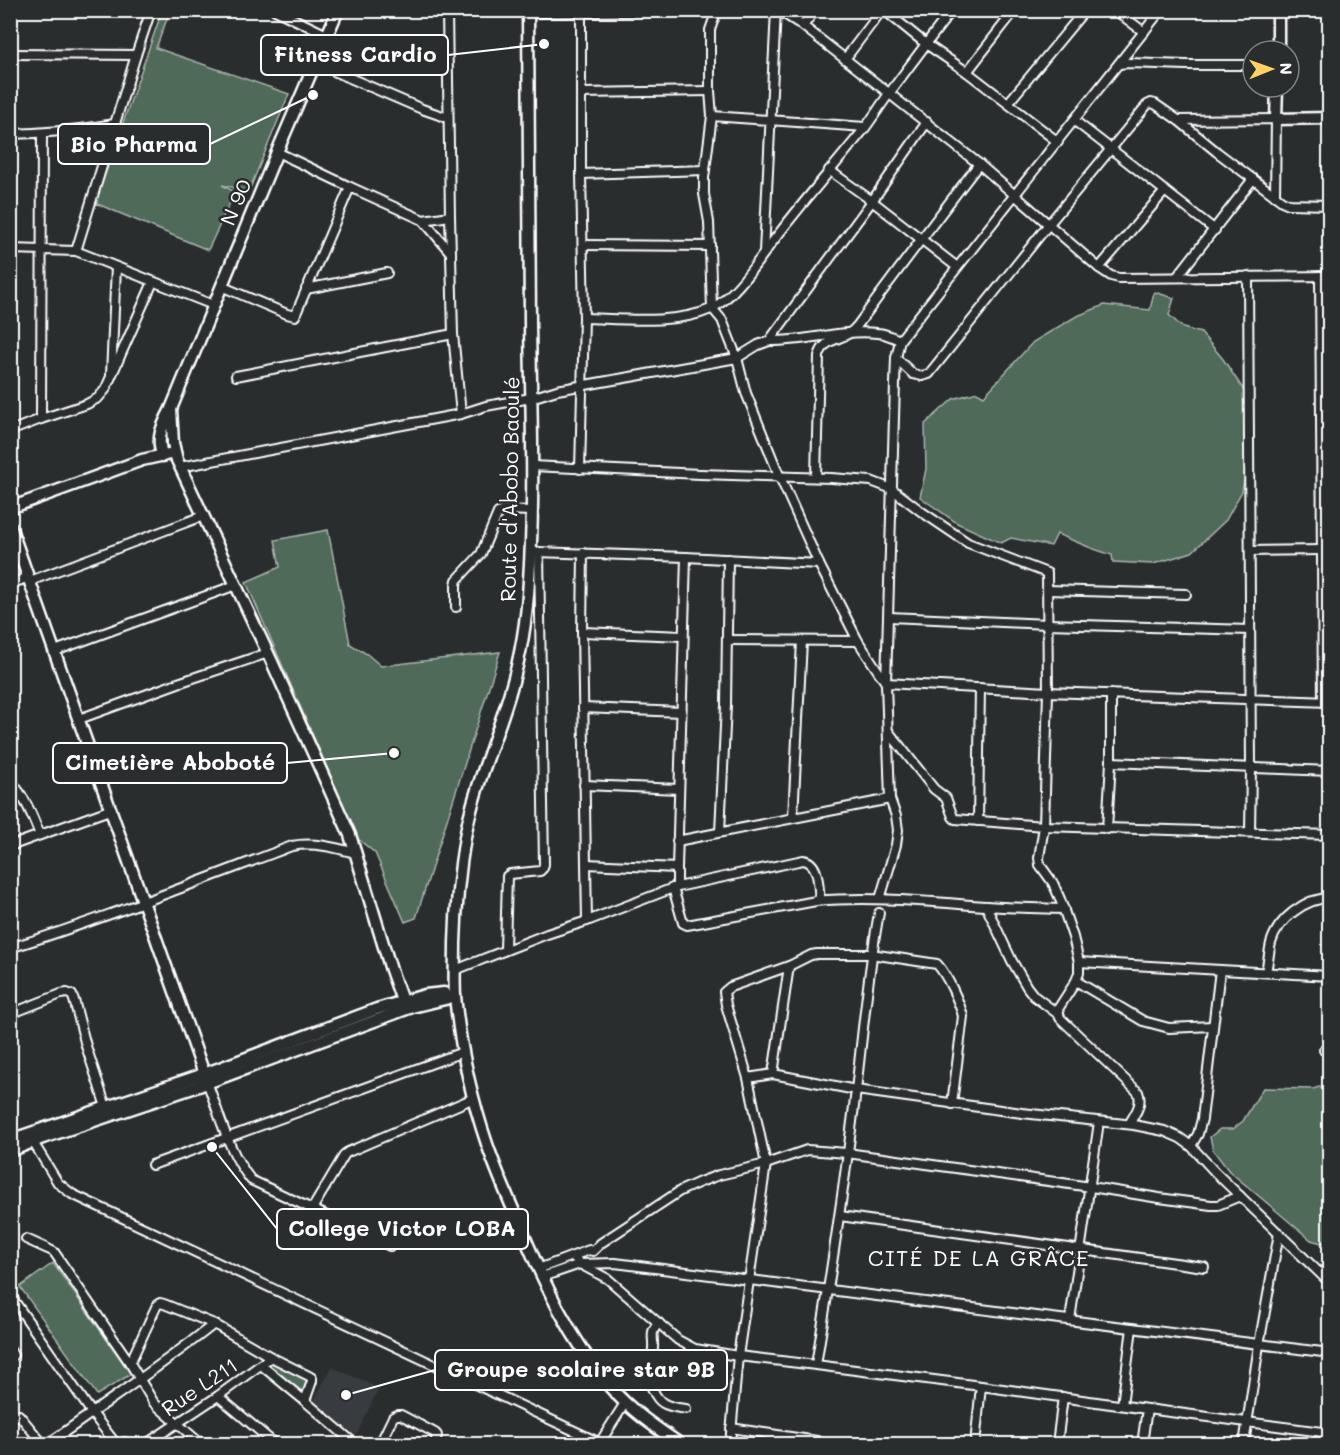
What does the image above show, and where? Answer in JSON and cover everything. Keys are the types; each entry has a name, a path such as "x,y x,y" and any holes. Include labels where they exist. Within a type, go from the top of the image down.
{"main road":[{"name":"N 90","path":"159,445 161,429 338,10"},
{"path":"1278,10 1278,39"},
{"name":"Route d'Abobo Baoulé","path":"528,12 531,511 535,552 520,652 511,689 465,834 456,919 455,994 463,1052 486,1141 540,1273 588,1358 609,1385 625,1403 680,1444"},
{"path":"1277,99 1276,119 1329,118"},
{"name":"N 90","path":"171,409 174,447 180,467 268,653 350,835 403,1005"},
{"path":"142,460 159,445 174,447"},
{"path":"159,445 163,456 180,467"},
{"path":"10,508 142,460 163,456 174,447"},
{"path":"10,526 206,1078"},
{"path":"10,1151 425,995 455,994"},
{"path":"10,1140 106,1107 206,1078"}],"street":[{"path":"76,251 151,10"},
{"path":"274,10 327,35"},
{"path":"447,10 453,334 461,414"},
{"path":"717,10 710,30 712,116 704,194 709,222 712,308 722,320 737,358 746,393 778,475 819,564 858,641 886,683"},
{"path":"528,12 717,10 783,12 980,164 1111,276 1119,278 1329,276"},
{"path":"803,26 815,10"},
{"path":"845,59 883,10 1058,142"},
{"path":"584,318 642,320 669,318 712,308 730,295 865,127 952,10"},
{"path":"968,72 1015,10"},
{"path":"1008,103 1085,10"},
{"path":"1115,10 1144,32"},
{"path":"880,899 896,845 898,830 890,799 886,683 896,358 900,340 1161,10"},
{"path":"764,252 776,11"},
{"path":"580,469 584,318 580,174 581,12"},
{"path":"10,54 136,55"},
{"path":"315,63 422,110 448,118"},
{"path":"1119,64 1241,65"},
{"path":"581,93 710,91"},
{"path":"896,358 913,374 922,376 929,374 1049,224 1151,103 1178,120 1275,196 1289,204 1329,205"},
{"path":"712,116 865,127"},
{"path":"1178,120 1276,119 1275,196"},
{"path":"1075,121 1215,230"},
{"path":"769,341 927,122"},
{"path":"10,134 88,129 115,124"},
{"path":"41,419 42,133"},
{"path":"277,152 423,220 451,253"},
{"path":"816,477 819,356 822,348 826,343 852,332 980,164"},
{"path":"580,174 705,170"},
{"path":"829,170 957,267"},
{"path":"1177,277 1253,179"},
{"path":"221,286 295,316 350,187"},
{"path":"1099,268 1165,191"},
{"path":"423,220 450,216"},
{"path":"583,245 710,246"},
{"path":"10,249 76,251 213,305"},
{"path":"110,379 116,267"},
{"path":"306,289 387,273"},
{"path":"1248,276 1250,832"},
{"path":"886,683 1048,692 1326,702 1324,546 1326,438 1320,276"},
{"path":"10,431 98,398 105,390 153,282"},
{"path":"180,467 461,414 486,406 531,398 581,385 737,358 769,341 790,341 852,332 886,334 900,340"},
{"path":"236,376 453,334"},
{"path":"532,466 700,474 778,475 871,481 892,489 968,543 1045,572 1048,590 1048,692 1044,826 1039,858 1040,865 1053,883 1064,909 1079,962 1076,981 1060,1005 1058,1014"},
{"path":"456,607 457,580 482,553 498,513 504,510 531,511"},
{"path":"10,584 203,516"},
{"path":"1250,551 1324,546"},
{"path":"505,950 507,876 510,873 540,871 544,864 535,552 819,564"},
{"path":"582,553 587,921"},
{"path":"686,557 675,887 683,923 687,925 820,900 880,899 1064,909"},
{"path":"720,832 729,559"},
{"path":"55,651 236,585"},
{"path":"1048,590 1186,594"},
{"path":"889,617 1250,630"},
{"path":"582,632 683,636"},
{"path":"727,640 858,641"},
{"path":"793,818 802,641"},
{"path":"79,719 268,653"},
{"path":"978,820 980,688"},
{"path":"1107,829 1111,762 1111,694"},
{"path":"583,708 681,712"},
{"path":"888,731 934,789 946,798 955,819 1107,829 1329,835"},
{"path":"1111,762 1329,771"},
{"path":"10,780 21,793 40,835"},
{"path":"584,785 679,789"},
{"path":"677,841 890,799"},
{"path":"10,846 112,809"},
{"path":"10,948 144,902 292,846 307,844 327,846 355,853"},
{"path":"454,970 675,887 808,860 815,869 820,900"},
{"path":"586,864 677,868"},
{"path":"1266,972 1271,942 1278,929 1302,906 1316,899 1329,898"},
{"path":"986,906 1012,961 1034,996 1058,1014 1138,1092 1141,1098 1140,1103 1129,1124"},
{"path":"816,1365 840,1216 871,954 879,913"},
{"path":"730,1444 738,1356 766,1164 748,1078 724,992 730,987 817,954 871,954 934,963 943,971 963,1016 952,1104"},
{"path":"1079,962 1329,976"},
{"path":"773,1074 789,966"},
{"path":"1191,1146 1198,1134 1202,1119 1220,970"},
{"path":"1076,981 1143,1021 1169,1028 1214,1026"},
{"path":"10,1014 61,994 72,995 106,1107"},
{"path":"152,1165 463,1052"},
{"path":"748,1078 773,1074 856,1090 952,1104 1129,1124 1164,1131 1191,1146 1329,1283"},
{"path":"206,1078 227,1138 251,1180 390,1246"},
{"path":"312,1209 345,1154 474,1098"},
{"path":"1070,1320 1099,1122"},
{"path":"33,1142 58,1183 72,1194 600,1444 625,1403"},
{"path":"540,1273 577,1260 590,1250 593,1251 601,1243 680,1191 719,1174 766,1164 807,1150 847,1153 1090,1186 1211,1205 1218,1205 1240,1196"},
{"path":"840,1216 1204,1267"},
{"path":"1244,1444 1279,1233"},
{"path":"26,1239 54,1252 130,1363 154,1403 201,1444"},
{"path":"593,1251 607,1262"},
{"path":"577,1260 1329,1353"},
{"path":"577,1260 608,1279 686,1345 695,1348 738,1356 1329,1432"},
{"path":"10,1295 92,1413 118,1444 124,1442 133,1444"},
{"path":"130,1363 160,1303 213,1324 312,1378 305,1401"},
{"path":"659,1323 653,1328 652,1333 650,1385 661,1402 686,1409"},
{"path":"10,1418 19,1415 46,1444 140,1380 213,1324"},
{"path":"1122,1405 1132,1328"},
{"name":"Rue L211","path":"146,1444 271,1357"},
{"path":"261,1365 355,1444"},
{"path":"975,1444 981,1386"},
{"path":"218,1396 275,1444"},
{"path":"1057,1444 1063,1397"},
{"path":"1142,1444 1147,1409"},
{"path":"380,1444 393,1417 397,1415 435,1432 437,1435 435,1444"},
{"path":"731,1428 817,1441"}],"shaded area":[{"path":"332,1367 379,1388 356,1436 313,1402"}],"green space":[{"path":"162,11 170,11 156,48 289,94 249,191 222,185 235,192 208,250 95,203"},
{"path":"1154,292 1174,298 1169,315 1183,328 1201,333 1223,359 1243,389 1253,436 1242,491 1226,520 1192,552 1153,564 1113,562 1112,555 1057,534 1051,546 1011,538 1001,543 957,523 920,497 926,469 925,424 953,399 977,392 984,396 1033,342 1075,317 1104,305 1150,310"},
{"path":"328,530 350,644 381,666 500,652 416,918 405,922 375,853 358,839 246,582 280,567 275,540"},
{"path":"1330,1084 1329,1245 1311,1240 1229,1171 1213,1150 1210,1137 1220,1129 1233,1129 1243,1121 1263,1088 1313,1089"},
{"path":"53,1263 131,1374 97,1395 20,1287"},
{"path":"273,1360 309,1377 305,1389 299,1391 265,1366"}],"place":[{"name":"Fitness Cardio","path":"544,44"},
{"name":"Bio Pharma","path":"313,95"},
{"name":"Cimetière Aboboté","path":"394,753"},
{"name":"College Victor LOBA","path":"212,1147"},
{"name":"Groupe scolaire star 9B","path":"346,1395"}],"district":[{"name":"CITÉ DE LA GRÂCE","path":"979,1257"}]}
